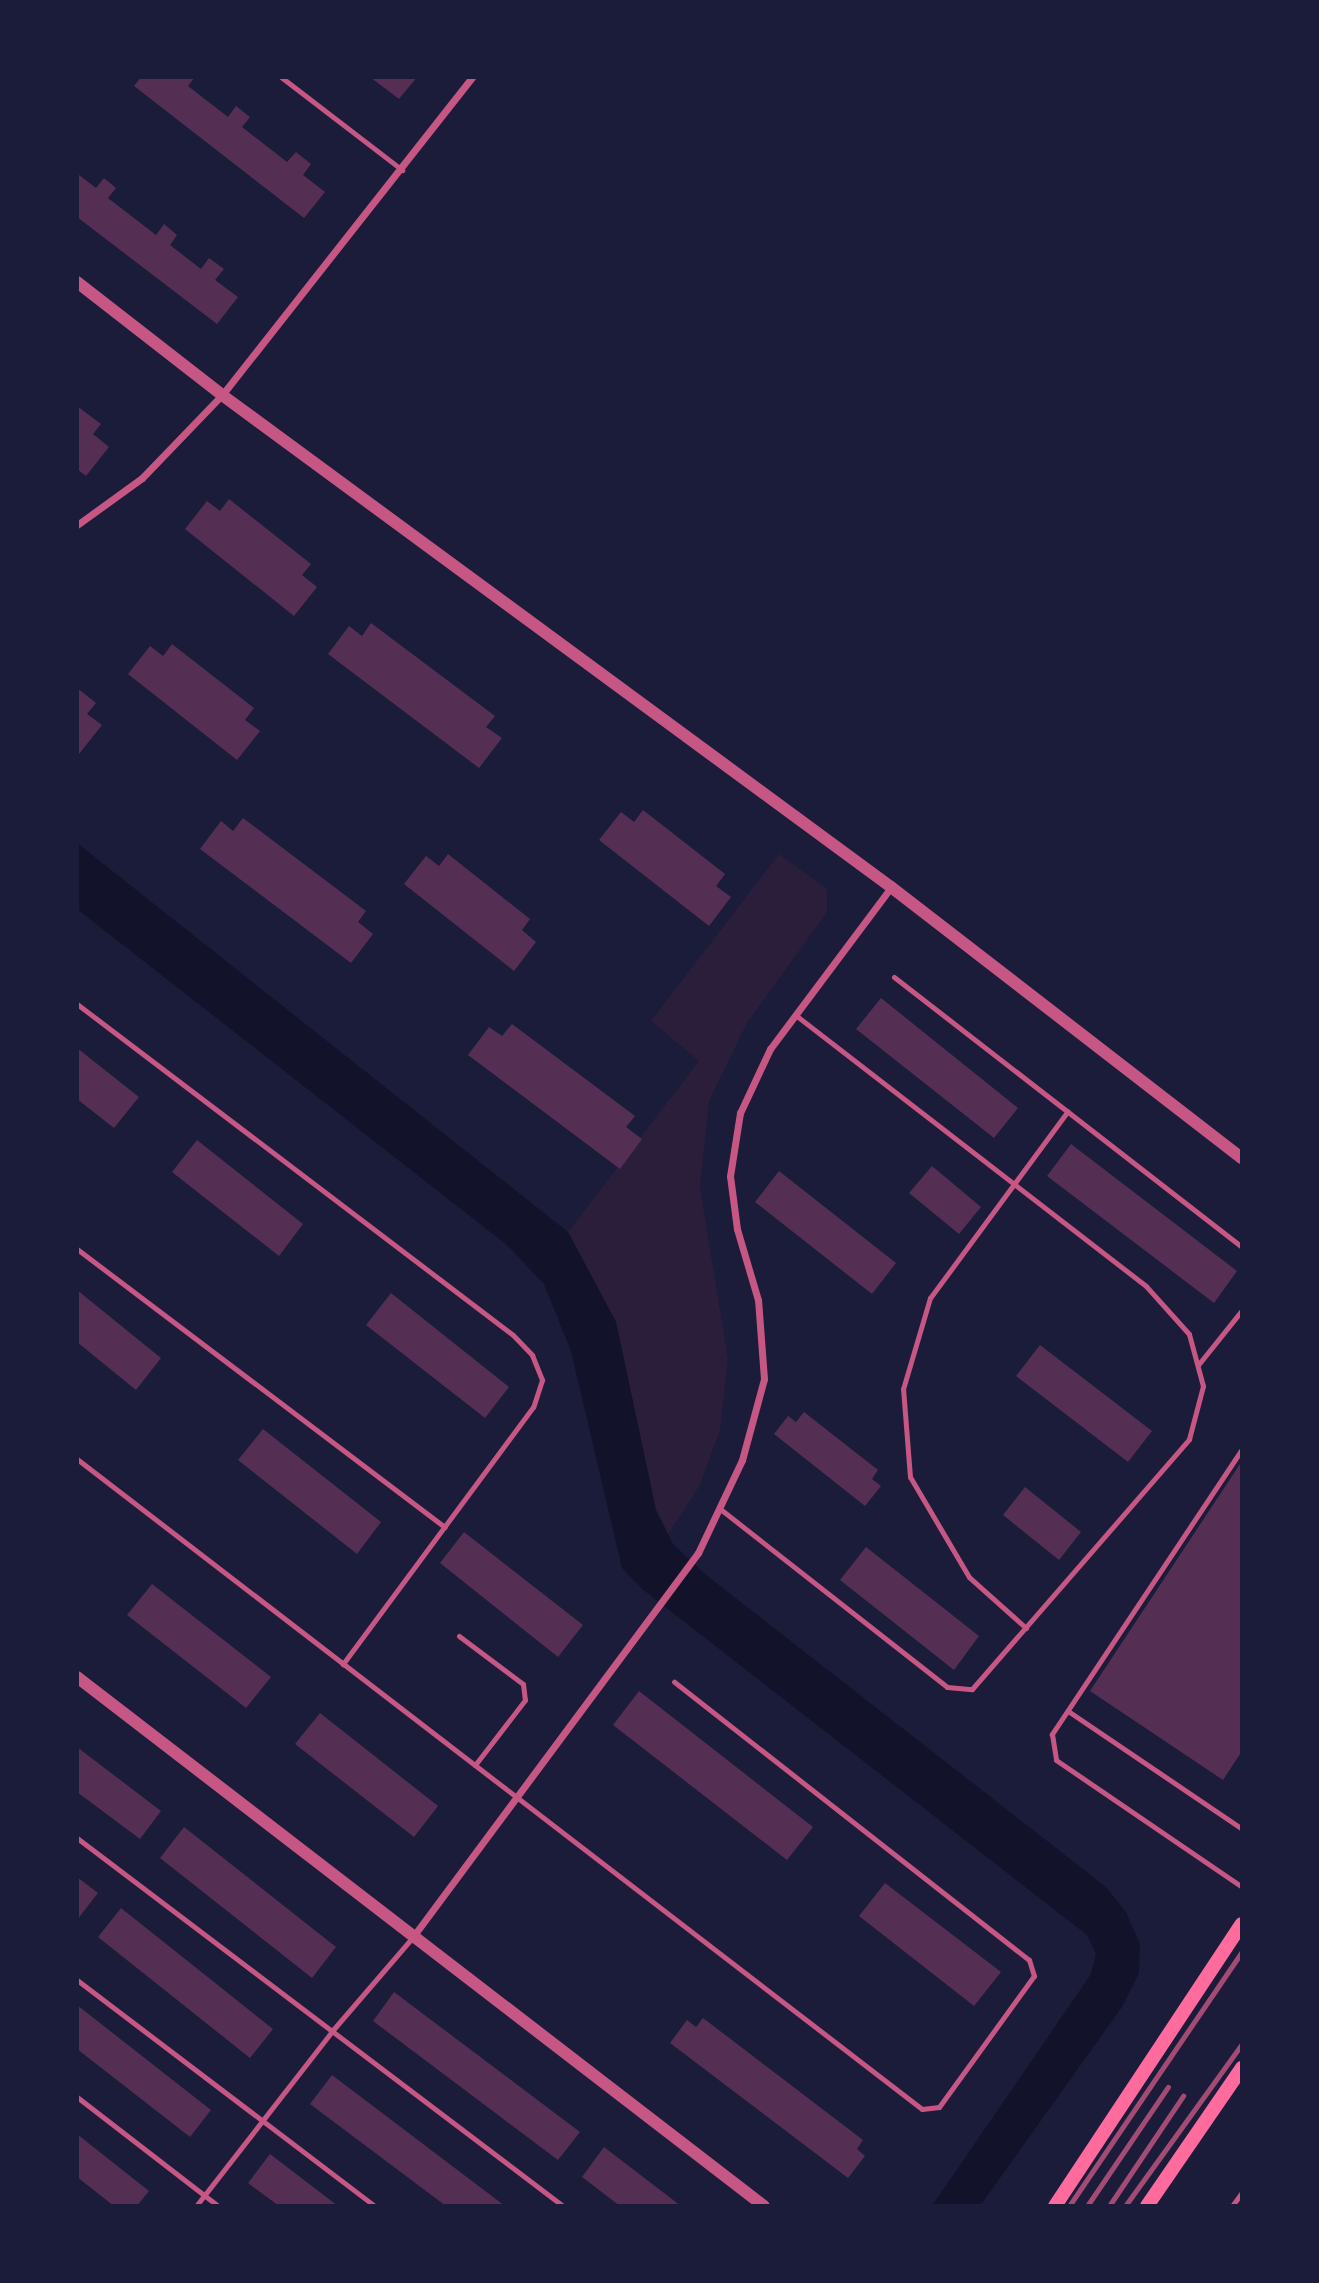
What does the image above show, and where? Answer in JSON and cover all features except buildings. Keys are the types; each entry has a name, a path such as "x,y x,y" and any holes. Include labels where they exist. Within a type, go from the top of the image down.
{"main road":[{"path":"1055,2206 1242,1924"},
{"path":"1147,2206 1242,2068"}],"street":[{"path":"77,525 142,478 222,395 402,170 472,77"},
{"path":"77,282 222,395 891,887 1242,1158"},
{"path":"412,1938 698,1553 741,1460 764,1379 758,1300 737,1229 730,1176 740,1113 770,1049 891,887"},
{"path":"77,1677 412,1938 764,2206"}],"lane":[{"path":"281,77 402,170"},
{"path":"894,977 1242,1247"},
{"path":"77,1004 513,1335 532,1355 542,1380 533,1407 343,1664"},
{"path":"719,1508 947,1687 972,1689 1189,1439 1203,1386 1189,1334 1146,1286 795,1015"},
{"path":"1026,1628 970,1577 909,1477 903,1389 930,1298 1012,1183 1068,1111"},
{"path":"77,1249 445,1527"},
{"path":"1198,1366 1242,1310"},
{"path":"1242,1449 1052,1734 1056,1760 1242,1887"},
{"path":"77,1460 922,2109 939,2107 1034,1976 1029,1960 674,1682"},
{"path":"459,1636 523,1684 525,1700 475,1765"},
{"path":"1068,1711 1242,1829"},
{"path":"77,1838 564,2206"},
{"path":"195,2206 260,2119 412,1938"},
{"path":"77,1980 375,2206"},
{"path":"77,2096 218,2206"},
{"path":"1232,2206 1242,2192"}],"shaded area":[{"path":"77,843 568,1232 616,1322 656,1510 673,1544 706,1575 1106,1887 1126,1912 1140,1944 1139,1973 1122,2007 980,2206 932,2206 1091,1974 1096,1954 1087,1935 641,1588 622,1568 571,1351 544,1284 507,1245 77,909"},
{"path":"779,854 827,889 827,912 747,1023 709,1101 700,1188 728,1359 720,1430 700,1485 668,1534 656,1510 616,1322 568,1232 699,1061 651,1021"}],"railway":[{"path":"1069,2206 1242,1951"},
{"path":"1125,2206 1242,2044"},
{"path":"1087,2206 1168,2087"},
{"path":"1109,2206 1183,2096"}]}
